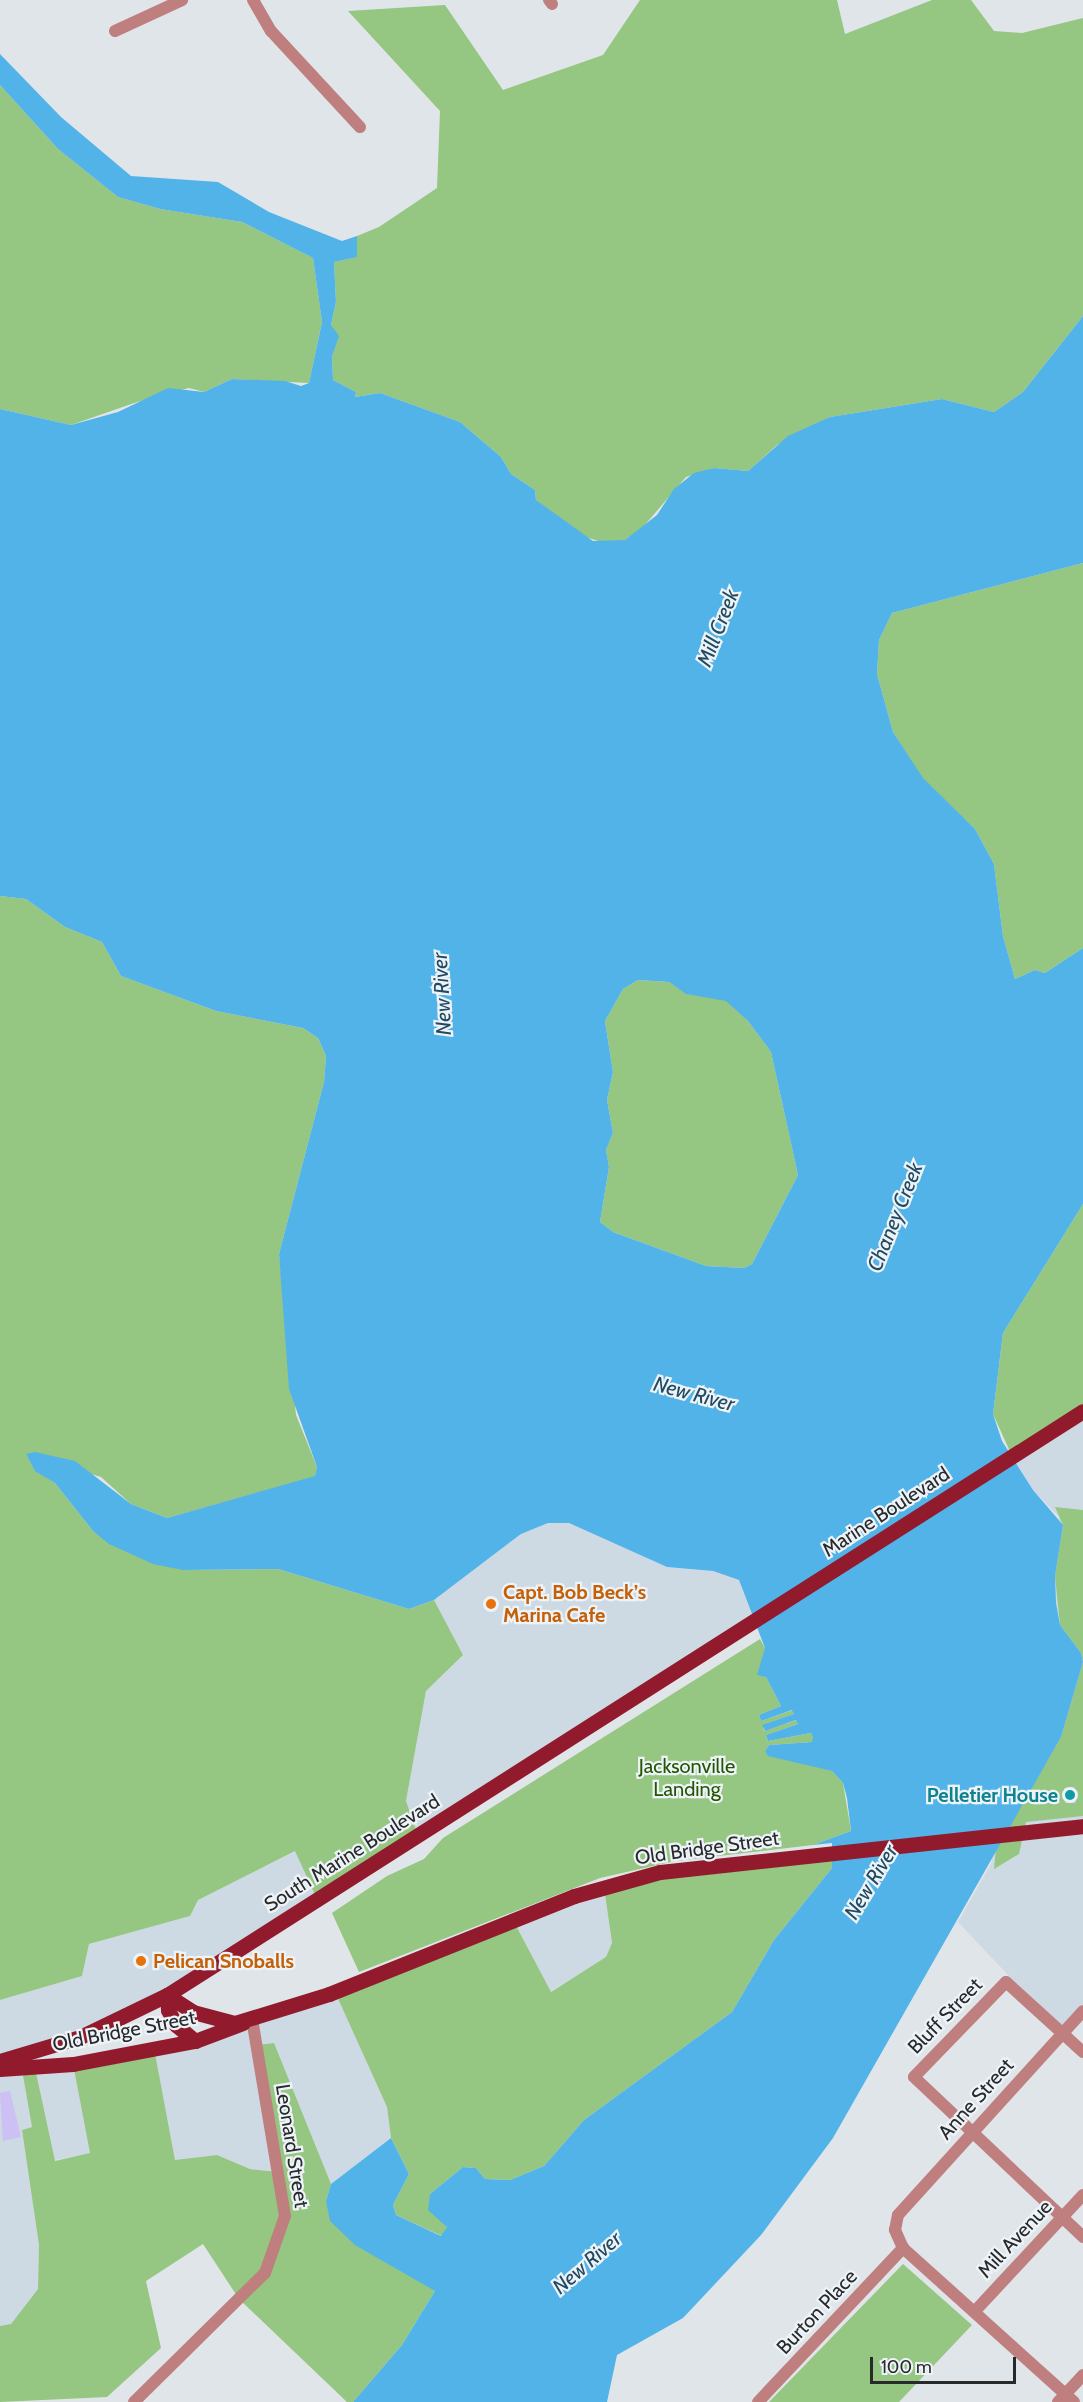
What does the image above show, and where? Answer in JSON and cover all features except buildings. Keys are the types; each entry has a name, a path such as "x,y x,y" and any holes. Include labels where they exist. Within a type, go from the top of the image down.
{"main road":[{"name":"Marine Boulevard","path":"712,1648 1082,1412"},
{"name":"South Marine Boulevard","path":"0,2061 80,2037 167,1995 712,1648"},
{"name":"Old Bridge Street","path":"0,2069 73,2064 195,2041 252,2019 329,1994 615,1883 672,1870 1083,1826"},
{"name":"Old Bridge Street","path":"167,1995 193,2012 217,2020 252,2019"},
{"path":"167,1995 168,2010 176,2025 195,2041"}],"street":[{"path":"115,30 183,0"},
{"path":"253,0 271,31 360,127"},
{"name":"Bluff Street","path":"972,2132 914,2077 1006,1982 1012,1984 1062,2032"},
{"name":"Anne Street","path":"903,2248 895,2230 898,2215 1083,2011"},
{"name":"Leonard Street","path":"134,2402 265,2273 285,2216 252,2019"},
{"path":"1062,2032 1083,2052"},
{"path":"972,2132 1083,2237"},
{"name":"Mill Avenue","path":"976,2310 1083,2195"},
{"path":"903,2248 976,2310 1066,2399 1083,2375"},
{"name":"Burton Place","path":"758,2402 903,2248"}],"shaded area":[{"path":"1083,1411 1083,2011 1062,2032 958,1922 991,1864 1059,1517 1033,1490 1012,1456"},
{"path":"548,1523 569,1523 667,1567 713,1571 739,1580 754,1621 418,1836 406,1801 426,1691 463,1655 434,1600 521,1534"},
{"path":"296,1851 317,1899 167,1995 0,2061 0,2000 82,1976 89,1944 190,1916 197,1900"},
{"path":"604,1887 612,1943 606,1958 550,1992 513,1920"},
{"path":"335,1992 387,2107 391,2138 331,2184 273,2043 257,2045 278,2172 250,2169 217,2155 175,2160 154,2048"},
{"path":"73,2064 90,2153 53,2161 36,2071"},
{"path":"0,2069 22,2070 32,2127 22,2130 39,2245 38,2289 11,2324 0,2326"}],"green space":[{"path":"640,0 837,0 845,34 932,0 971,0 994,31 1022,33 1083,18 1083,316 1023,392 994,412 942,399 830,417 777,445 748,471 714,468 686,477 643,527 625,540 607,544 580,535 536,500 535,490 511,474 501,457 460,422 380,393 355,397 356,392 333,380 332,357 338,337 331,325 336,302 334,262 356,257 357,236 379,227 437,188 440,111 348,11 445,5 503,90 603,55"},
{"path":"0,85 58,149 118,197 160,209 242,222 313,258 322,322 309,383 232,379 204,392 189,388 137,402 71,425 0,409"},
{"path":"1083,563 1083,948 1045,973 1035,970 1015,979 1003,936 994,864 975,829 922,778 893,732 877,674 879,640 892,613"},
{"path":"0,896 26,899 65,927 102,942 121,976 216,1011 303,1028 318,1038 326,1056 324,1082 279,1254 296,1415 317,1467 315,1477 167,1518 131,1504 101,1477 26,1454 35,1470 55,1483 93,1531 184,1570 278,1569 409,1609 434,1600 463,1655 426,1691 406,1801 418,1836 317,1899 295,1851 198,1900 190,1916 89,1944 82,1976 0,2000"},
{"path":"638,980 669,982 687,994 726,1000 748,1021 771,1052 798,1175 752,1264 744,1268 706,1266 613,1232 600,1222 609,1167 606,1150 613,1133 607,1100 613,1072 605,1021 623,989"},
{"path":"1083,1204 1083,1411 1012,1456 993,1414 1003,1333"},
{"path":"1055,1507 1083,1510 1083,1662 1081,1653 1060,1625 1055,1576 1063,1525"},
{"name":"Jacksonville Landing","path":"760,1639 765,1648 766,1677 781,1706 759,1715 761,1721 793,1710 794,1714 763,1725 764,1731 797,1720 798,1724 766,1735 768,1741 811,1733 813,1736 813,1742 769,1745 765,1751 832,1771 843,1783 851,1831 813,1845 675,1861 600,1878 359,1972 332,1913 387,1876 424,1859 443,1838"},
{"path":"1083,1662 1083,1816 1026,1822 1019,1854 994,1869 996,1848 1061,1737"},
{"path":"832,1853 832,1868 774,1940 732,2012 584,2120 544,2166 510,2180 485,2179 476,2168 463,2167 430,2194 447,2227 442,2236 396,2215 393,2205 409,2174 391,2138 387,2107 335,1992 513,1920 551,1992 606,1957 612,1943 604,1887"},
{"path":"274,2043 331,2184 326,2201 435,2291 402,2345 353,2402 347,2402 239,2299 203,2244 146,2281 161,2348 107,2397 0,2402 0,2326 11,2324 38,2289 39,2245 22,2130 32,2127 22,2070 35,2068 55,2161 90,2153 73,2064 154,2048 175,2160 217,2155 250,2169 277,2172 256,2045"},
{"path":"903,2264 972,2325 899,2402 769,2402"}],"water":[{"path":"0,54 61,117 131,176 218,182 269,212 342,241 357,236 357,257 334,262 336,302 331,325 339,336 332,357 333,380 356,392 355,397 380,393 460,422 501,457 511,474 535,490 536,500 593,541 625,540 657,515 674,489 694,473 714,468 748,471 788,436 830,417 942,399 994,412 1023,392 1083,316 1083,563 892,613 879,640 877,674 893,732 923,778 975,829 994,864 1003,936 1015,979 1035,970 1045,973 1083,948 1083,1204 1003,1333 993,1414 1002,1441 1033,1490 1063,1525 1055,1576 1056,1603 1060,1625 1081,1653 1083,1662 1061,1737 833,2138 761,2235 683,2318 617,2355 607,2402 353,2402 402,2345 435,2291 355,2245 330,2221 326,2201 331,2184 391,2138 409,2174 393,2205 396,2215 441,2236 447,2227 428,2210 430,2194 463,2167 476,2168 485,2179 510,2180 544,2166 584,2120 732,2012 774,1940 832,1868 832,1843 813,1845 851,1831 847,1798 843,1783 832,1771 768,1756 765,1751 769,1745 812,1742 813,1737 811,1733 768,1741 766,1735 798,1724 796,1720 765,1731 762,1725 794,1714 792,1710 761,1721 759,1715 781,1706 766,1677 757,1675 765,1648 739,1580 713,1571 667,1567 569,1523 548,1523 521,1534 434,1600 409,1609 278,1569 183,1570 153,1564 109,1544 93,1531 55,1483 35,1471 26,1454 35,1452 75,1461 131,1504 167,1518 315,1476 317,1467 289,1389 279,1254 324,1082 326,1056 318,1038 303,1028 216,1011 121,976 102,942 65,927 26,899 0,896 0,409 71,425 118,412 168,388 204,392 232,379 285,381 301,386 309,383 322,322 313,258 242,222 160,209 118,197 58,149 0,85","holes":["638,980 669,982 686,994 726,1001 748,1021 771,1052 798,1175 752,1264 744,1268 706,1266 613,1232 600,1222 609,1167 606,1150 613,1133 607,1100 613,1072 605,1021 623,989"]}],"place":[{"name":"Capt. Bob Beck’s Marina Cafe","path":"491,1604"},
{"name":"Pelletier House","path":"1070,1795"},
{"name":"Pelican Snoballs","path":"141,1961"}],"water label":[{"name":"Mill Creek","path":"718,628"},
{"name":"New River","path":"442,994"},
{"name":"Chaney Creek","path":"895,1217"},
{"name":"New River","path":"694,1394"},
{"name":"New River","path":"871,1882"},
{"name":"New River","path":"587,2263"}]}
